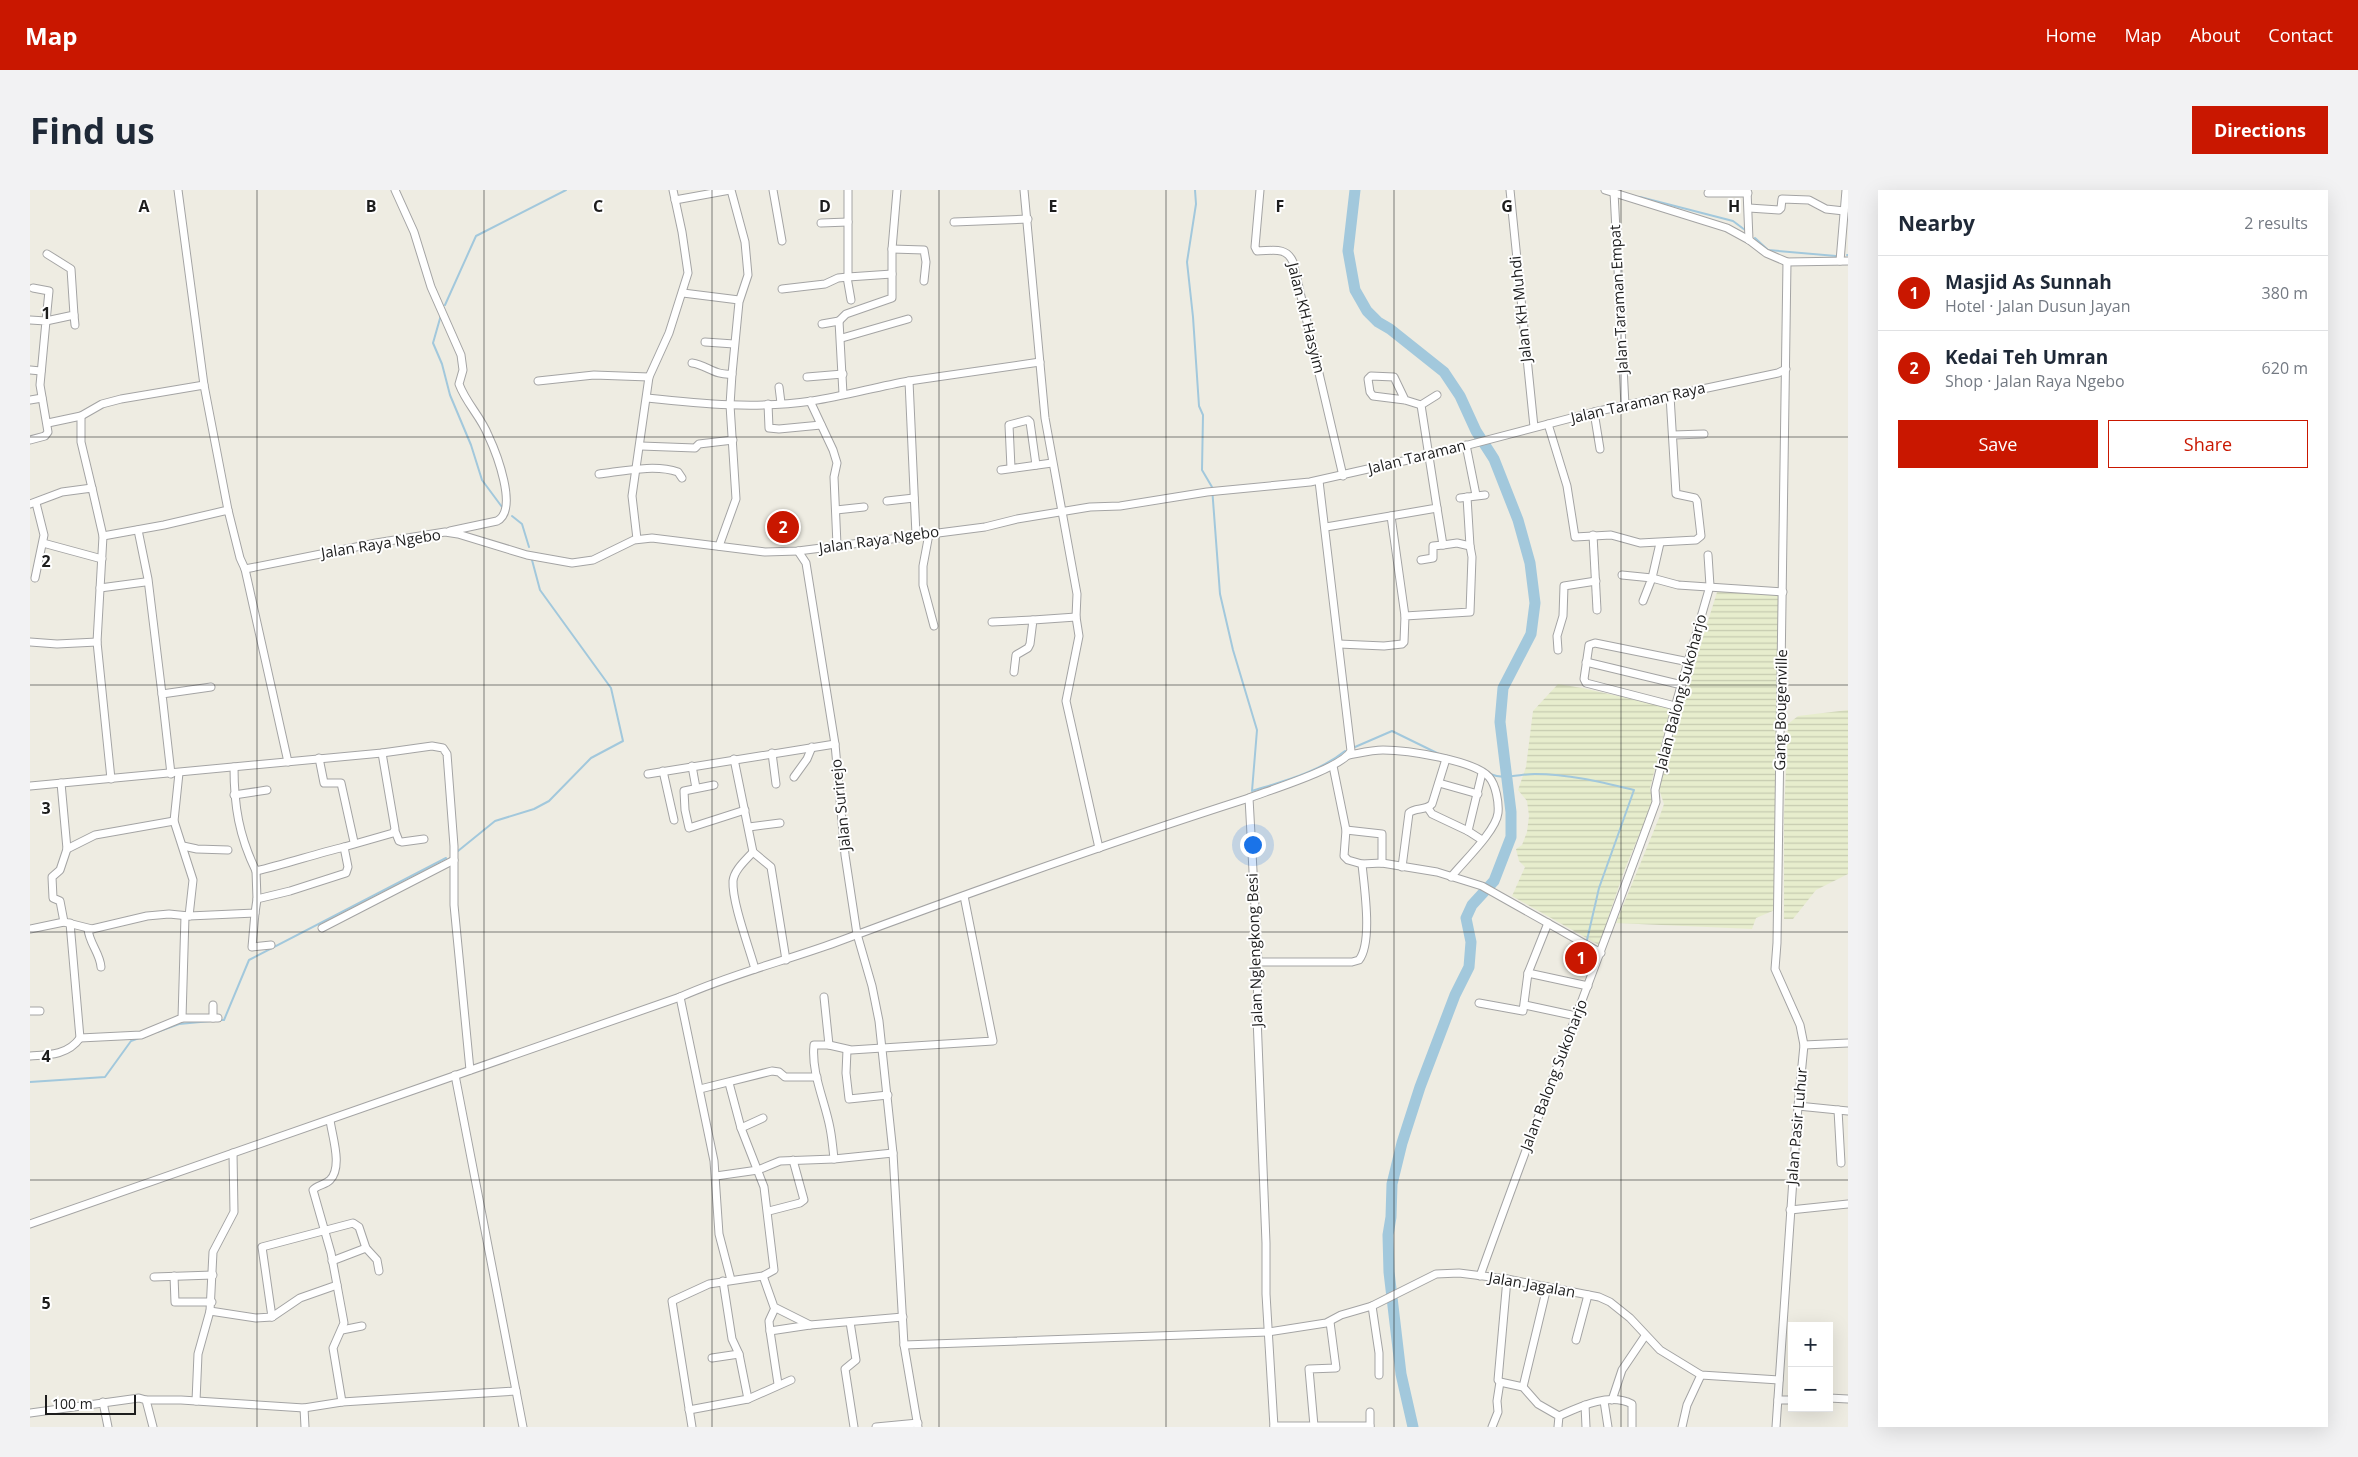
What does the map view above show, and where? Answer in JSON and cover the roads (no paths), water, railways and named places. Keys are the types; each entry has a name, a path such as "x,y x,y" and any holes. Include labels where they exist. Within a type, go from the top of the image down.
{"street":[{"path":"178,190 204,385 228,510 240,558 245,569 288,762"},
{"path":"395,190 414,232 431,287 462,355 463,370 459,384 488,434 505,487 507,507 503,518 497,521 445,532"},
{"path":"637,539 632,505 648,398 649,378 664,346 683,293 688,264 673,190"},
{"path":"675,200 731,190 747,255 748,279 739,300 730,405 736,499 719,546"},
{"path":"772,190 782,241"},
{"path":"848,190 848,277 851,300"},
{"path":"822,324 839,321 846,314 892,298 892,249 897,190"},
{"path":"1024,190 1045,418 1077,594 1076,617 1079,636 1066,701 1099,848"},
{"name":"Jalan KH Hasyim","path":"1260,190 1255,247 1257,251 1285,251 1293,262 1343,476"},
{"name":"Jalan KH Muhdi","path":"1510,190 1534,427"},
{"path":"1605,190 1727,228 1749,240 1766,253 1787,262 1844,261 1846,190"},
{"name":"Jalan Taraman Empat","path":"1614,192 1625,405"},
{"path":"1708,193 1748,192 1749,240"},
{"path":"1749,208 1779,210 1782,199 1786,199 1809,200 1826,209 1844,212"},
{"path":"954,222 1028,219"},
{"path":"821,223 848,222"},
{"path":"892,249 925,251 924,281"},
{"path":"46,254 71,269 75,325"},
{"path":"1786,369 1787,262"},
{"path":"782,289 825,284 834,279 848,277 892,274"},
{"path":"30,440 47,434 48,423 40,385 49,291 33,288"},
{"path":"683,293 739,300"},
{"path":"30,320 46,321 74,314"},
{"path":"842,338 908,318"},
{"path":"839,321 842,338 843,394"},
{"path":"705,342 734,344"},
{"path":"648,398 730,405 810,401 909,381 1040,362"},
{"path":"692,363 701,364 718,374 732,374"},
{"name":"Jalan Taraman Raya","path":"1490,438 1625,405 1778,373 1786,369"},
{"name":"Gang Bougenville","path":"1786,369 1777,943 1775,969 1800,1025 1804,1045"},
{"path":"30,370 41,371"},
{"path":"807,377 843,374"},
{"path":"538,381 594,375 649,378"},
{"path":"1405,400 1394,377 1369,377 1367,383 1373,396 1405,400 1421,405 1437,395"},
{"path":"909,381 916,535"},
{"path":"48,423 81,416 102,404 121,399 204,385"},
{"path":"778,387 781,403"},
{"path":"1548,425 1567,486 1575,537 1593,535 1620,537 1640,543 1696,540 1702,536 1696,498 1676,494 1670,396"},
{"path":"30,400 42,398"},
{"path":"810,401 833,450 836,463 834,477 837,545"},
{"path":"768,404 769,428 779,429 821,424"},
{"path":"1421,405 1444,545"},
{"path":"1594,412 1600,448"},
{"path":"81,416 81,442 103,536 97,642 112,779"},
{"path":"1012,468 1009,425 1027,420 1030,421 1036,465"},
{"path":"1673,435 1704,434"},
{"name":"Jalan Taraman","path":"1343,476 1490,438"},
{"path":"640,446 695,448 699,444 733,440"},
{"path":"1466,445 1476,496"},
{"path":"1001,470 1052,463"},
{"path":"599,474 637,469 672,470 678,472 682,478"},
{"name":"Jalan Raya Ngebo","path":"245,569 376,542 445,532 458,534 527,555 572,563 593,560 637,539 652,538 766,552 798,551 985,527 1017,519 1090,507 1120,506 1207,492 1320,481 1343,476"},
{"path":"1320,481 1351,747 1349,755"},
{"path":"35,578 44,533 33,504 62,492 92,488"},
{"path":"1405,616 1470,612 1472,557 1464,497 1484,495"},
{"path":"887,501 914,498"},
{"path":"836,510 864,507"},
{"path":"1326,527 1438,508"},
{"path":"103,536 228,510"},
{"path":"1339,644 1402,644 1405,616 1391,516"},
{"path":"138,530 148,578 171,774"},
{"path":"929,534 922,566 923,585 934,626"},
{"path":"1593,535 1597,610"},
{"path":"42,543 102,559"},
{"path":"1421,560 1433,558 1433,546 1457,543 1470,546"},
{"path":"1643,601 1652,578 1660,543"},
{"path":"806,563 813,549"},
{"name":"Jalan Surirejo","path":"798,551 806,563 834,744 857,934 872,986 888,1095 904,1345 918,1425"},
{"name":"Jalan Balong Sukoharjo","path":"1480,1276 1539,1110 1601,953 1656,802 1655,790 1675,706 1710,586 1708,555"},
{"path":"1622,575 1652,578 1678,586 1710,586 1783,592"},
{"path":"1558,650 1558,636 1564,616 1564,586 1596,581"},
{"path":"100,588 145,582"},
{"path":"992,622 1076,617"},
{"path":"1014,672 1016,655 1028,648 1030,644 1033,620"},
{"path":"30,642 57,644 97,642"},
{"path":"1675,706 1586,683 1584,678 1588,645 1595,643 1689,662"},
{"path":"1586,662 1682,685"},
{"path":"162,694 211,687"},
{"path":"648,774 834,744"},
{"path":"30,786 171,774 440,746 446,750 454,860 454,905 470,1070"},
{"path":"794,777 807,759 812,747"},
{"path":"30,1224 680,997 702,987 786,960 1099,848 1249,798 1333,766 1349,755 1385,750 1446,759 1482,772 1489,777 1497,795 1498,814 1493,826 1452,877"},
{"path":"382,753 395,832 399,841 424,839"},
{"path":"772,753 776,784"},
{"path":"319,758 324,784 341,783 354,842"},
{"path":"734,759 753,852 771,867 786,960"},
{"path":"1402,866 1409,813 1412,810 1428,808 1432,804 1446,759"},
{"path":"692,766 696,788"},
{"path":"1333,766 1346,830 1344,856 1348,860 1362,864 1382,862 1437,872 1482,886 1601,953"},
{"path":"234,767 234,795 240,831 256,871 257,899 252,947 271,945"},
{"path":"664,771 674,820"},
{"path":"1468,831 1482,772"},
{"path":"179,773 174,821 193,880 187,916 182,1018"},
{"path":"30,1056 64,1052 74,1046 80,1038 67,922 60,901 53,898 52,877 60,870 67,849 61,783"},
{"path":"1439,783 1478,794"},
{"path":"714,785 686,789 683,794 690,828 745,810"},
{"path":"234,795 267,790"},
{"name":"Jalan Nglengkong Besi","path":"1249,798 1258,962 1257,1017 1268,1332 1274,1427"},
{"path":"1428,808 1432,814 1468,831 1482,840"},
{"path":"67,849 95,835 174,821"},
{"path":"749,827 780,822"},
{"path":"1346,830 1382,834 1382,862"},
{"path":"256,871 296,862 354,842 395,832"},
{"path":"183,846 197,849 228,850"},
{"path":"257,899 290,892 346,873 348,867 344,847"},
{"path":"753,852 737,872 733,881 736,903 755,969"},
{"path":"322,928 454,860"},
{"path":"1258,962 1352,962 1359,960 1366,932 1362,864"},
{"path":"834,1159 830,1128 817,1077 813,1045 847,1050 993,1041 964,896"},
{"path":"30,929 67,922 88,929 147,916 169,914 187,916 255,913"},
{"path":"1480,1002 1522,1011 1525,1005 1528,973 1548,923"},
{"path":"88,929 91,940 100,954 101,967"},
{"path":"1528,973 1588,986"},
{"path":"680,997 716,1176 719,1234 731,1280"},
{"path":"824,997 830,1046"},
{"path":"80,1038 142,1035 182,1018 215,1018 213,1005"},
{"path":"1525,1005 1576,1016"},
{"path":"30,1011 40,1011"},
{"path":"1804,1045 1848,1043"},
{"name":"Jalan Pasir Luhur","path":"1776,1427 1798,1106 1804,1045"},
{"path":"847,1050 846,1073 849,1098 888,1095"},
{"path":"700,1089 772,1071 779,1072 785,1077 817,1077"},
{"path":"455,1075 523,1427"},
{"path":"692,1427 672,1301 709,1284 763,1276 774,1270 769,1211 764,1187 741,1128 729,1083"},
{"path":"1798,1106 1848,1111"},
{"path":"1838,1110 1841,1163"},
{"path":"741,1128 763,1118"},
{"path":"330,1120 336,1160 335,1173 330,1180 313,1190 325,1231 343,1313 342,1330 333,1348 342,1402"},
{"path":"196,1401 198,1354 212,1302 213,1252 234,1212 233,1153"},
{"path":"716,1176 758,1170 780,1161 834,1159 893,1153"},
{"path":"769,1211 800,1203 804,1200 794,1160"},
{"path":"1791,1209 1848,1204"},
{"path":"272,1317 262,1247 348,1224 356,1225 366,1248 377,1260 379,1271"},
{"path":"332,1261 366,1248"},
{"name":"Jalan Jagalan","path":"904,1345 1268,1332 1330,1322 1341,1314 1372,1306 1436,1274 1459,1273 1507,1279 1588,1295 1610,1302 1630,1318 1660,1350 1701,1375 1779,1380"},
{"path":"154,1277 213,1275"},
{"path":"174,1276 175,1302 212,1302"},
{"path":"763,1276 772,1303 776,1308 810,1325"},
{"path":"1492,1427 1498,1412 1497,1400 1500,1382 1498,1380 1507,1279"},
{"path":"723,1281 732,1339 739,1354 748,1399"},
{"path":"210,1310 256,1318 272,1317 300,1298 336,1285"},
{"path":"1523,1388 1547,1287"},
{"path":"1576,1340 1588,1295"},
{"path":"1372,1306 1379,1353 1379,1374"},
{"path":"776,1308 769,1321 778,1384"},
{"path":"770,1331 810,1325 903,1317"},
{"path":"850,1322 856,1360 845,1369 854,1427"},
{"path":"1314,1426 1309,1369 1336,1368 1330,1322"},
{"path":"342,1330 362,1326"},
{"path":"1612,1400 1622,1370 1645,1336"},
{"path":"712,1358 739,1354"},
{"path":"1682,1427 1687,1405 1701,1375"},
{"path":"689,1410 748,1399 778,1384 791,1380"},
{"path":"1500,1382 1523,1388 1538,1404 1559,1416"},
{"path":"30,1413 134,1398 304,1408 342,1402 516,1391"},
{"path":"1833,1398 1848,1399"},
{"path":"146,1400 153,1427"},
{"path":"1559,1416 1585,1405 1612,1400 1632,1404 1632,1427"},
{"path":"1778,1400 1788,1400"},
{"path":"1604,1401 1608,1427"},
{"path":"103,1402 108,1427"},
{"path":"1585,1405 1586,1427"},
{"path":"304,1408 305,1427"},
{"path":"1274,1427 1370,1426 1370,1412"},
{"path":"1558,1427 1559,1416"},
{"path":"876,1427 918,1425"}],"waterway":[{"path":"445,305 476,236 566,190"},
{"path":"1195,190 1196,204 1187,262 1199,406 1203,415 1202,470 1212,487 1220,594 1233,650 1257,730 1252,791 1313,770 1345,751"},
{"path":"1355,190 1348,251 1355,290 1367,311 1378,322 1390,329 1444,372 1460,396 1476,431 1494,459 1518,520 1530,563 1535,603 1531,634 1503,688 1500,722 1511,812 1511,837 1494,881 1472,905 1466,918 1471,942 1469,967 1455,995 1420,1087 1402,1143 1392,1184 1391,1217 1388,1235 1389,1272 1401,1374 1413,1427"},
{"path":"1640,197 1733,221 1745,230"},
{"path":"1755,238 1768,250 1836,256"},
{"path":"441,315 433,343 442,364 450,395 471,445 482,480 502,507"},
{"path":"512,516 522,524 529,547"},
{"path":"458,851 495,821 534,809 549,801 591,758 623,741 611,688 540,590 532,560"},
{"path":"1355,747 1392,731 1441,755"},
{"path":"1490,774 1501,777 1535,774 1560,775 1634,790 1599,888 1587,940"},
{"path":"219,1020 224,1020 249,960 446,858"},
{"path":"157,1032 179,1024 211,1021"},
{"path":"30,1082 105,1077 131,1041 139,1038"}],"place":[{"name":"Kedai Teh Umran","path":"783,527"},
{"name":"Masjid As Sunnah","path":"1581,958"}]}
